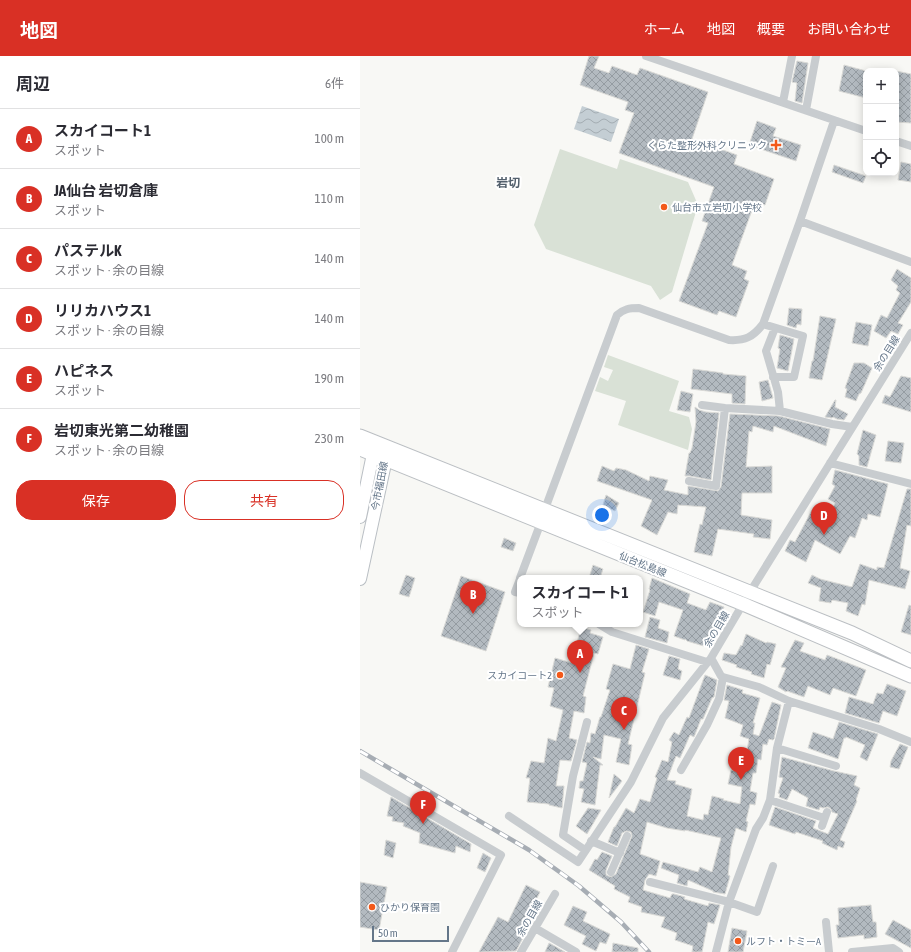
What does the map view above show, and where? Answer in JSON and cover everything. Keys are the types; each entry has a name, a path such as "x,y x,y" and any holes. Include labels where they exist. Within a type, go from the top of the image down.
{"main road":[{"name":"仙台松島線","path":"360,436 852,633 911,661"},
{"name":"今市福田線","path":"360,517 373,454 383,445 386,459 360,579"},
{"name":"仙台松島線","path":"360,449 743,604 911,676"}],"street":[{"path":"646,56 863,130"},
{"path":"783,102 792,56"},
{"path":"806,110 816,56"},
{"path":"545,510 617,315 623,310 639,308 729,340 740,341 757,332 763,324 834,121"},
{"path":"899,142 911,146"},
{"path":"800,221 911,262"},
{"path":"763,324 803,336 794,377 774,377"},
{"path":"775,328 766,351 778,392 780,411"},
{"name":"余の目線","path":"510,816 578,862 631,782 663,718 709,660 911,333"},
{"path":"702,405 725,408 780,411 832,424 852,427"},
{"path":"689,481 716,486 725,408"},
{"path":"830,463 911,484"},
{"path":"521,575 541,522"},
{"path":"604,627 612,632 709,660 723,677 759,687 789,701 879,729 911,742"},
{"path":"681,770 707,725 718,699 723,677"},
{"path":"716,952 729,902 756,829 763,818 770,800 778,748 789,701"},
{"path":"585,850 564,835 573,776 587,722"},
{"path":"778,748 836,766"},
{"path":"360,773 501,855 452,952"},
{"path":"770,800 824,819"},
{"path":"611,872 627,836"},
{"path":"591,841 620,853"},
{"path":"650,882 729,902 757,912 773,866"},
{"name":"余の目線","path":"521,952 555,894"},
{"path":"826,922 829,952"},
{"path":"535,928 576,952"},
{"path":"852,952 894,948 899,952"}],"shaded area":[{"path":"560,149 617,169 620,159 688,182 698,205 672,292 660,300 651,286 546,249 534,225"},
{"path":"608,355 679,381 669,411 689,417 692,429 688,450 618,425 626,401 595,391 600,377 608,381 613,370 604,367"}],"water":[{"path":"582,106 619,119 611,142 574,129"}],"building":[{"path":"589,56 599,56 594,68 609,73 612,66 637,75 640,68 708,92 692,139 737,155 734,164 774,179 765,205 755,202 732,265 747,271 744,279 749,281 736,317 719,311 717,315 679,301 708,223 702,221 714,187 619,153 634,113 625,110 628,102 580,85"},
{"path":"797,61 808,63 802,103 795,101 797,83 792,82"},
{"path":"844,65 863,70 863,97 839,91"},
{"path":"899,72 911,74 911,123 899,122"},
{"path":"757,121 776,128 773,136 801,145 796,161 749,145"},
{"path":"901,162 911,164 911,182 898,180"},
{"path":"834,165 866,176 863,183 832,172"},
{"path":"897,269 911,278 911,302 898,323 903,325 898,334 891,331 886,338 874,331 881,315 887,318 900,293 896,290 898,286 891,280"},
{"path":"789,308 802,309 801,325 797,324 796,328 787,325"},
{"path":"820,316 836,319 822,380 809,378"},
{"path":"856,322 872,325 868,346 852,343"},
{"path":"780,335 794,339 788,371 777,368 780,349 778,348"},
{"path":"854,363 864,363 872,368 856,401 845,397 847,389 845,388"},
{"path":"693,369 746,376 745,404 732,403 732,394 691,389"},
{"path":"901,376 911,378 911,412 882,403 885,395 890,397"},
{"path":"768,380 773,398 762,401 759,382"},
{"path":"681,391 693,394 690,412 677,410"},
{"path":"835,400 835,407 848,414 844,420 833,417 825,417"},
{"path":"695,407 706,412 719,413 711,480 685,476 689,453 692,448 696,422"},
{"path":"730,414 779,416 830,429 826,446 774,426 773,432 753,426 752,432 749,431 746,467 772,466 772,493 742,493 741,515 772,520 770,539 753,537 754,534 718,529 712,556 694,552 700,524 702,525 706,507 678,505 677,514 668,512 657,535 641,526 652,500 597,481 602,466 614,471 616,468 626,470 649,481 650,476 668,480 664,490 688,495 688,486 718,491 721,487"},
{"path":"863,430 876,435 867,467 859,465 859,456 857,454"},
{"path":"888,441 904,443 901,463 885,461"},
{"path":"835,470 888,484 880,517 868,514 867,520 862,518 855,538 850,536 840,554 815,540 806,562 785,551 790,540 795,542 812,510 829,518 835,503 828,499 835,486 832,484"},
{"path":"907,489 911,489 911,526 907,525 900,568 910,571 905,589 869,580 865,605 862,604 858,616 846,611 848,603 832,600 831,603 819,601 821,588 808,583 812,575 820,579 852,587 860,564 877,570 877,567 884,568"},
{"path":"606,495 619,503 615,511 603,505"},
{"path":"504,538 516,543 513,551 501,547"},
{"path":"593,565 603,569 601,575 590,575"},
{"path":"406,575 415,578 409,597 399,594"},
{"path":"461,576 505,592 486,651 441,636"},
{"path":"652,578 690,594 687,603 706,610 710,602 724,607 717,629 707,647 674,636 683,610 659,602 655,616 643,612"},
{"path":"909,605 911,606 911,635 901,632"},
{"path":"650,617 660,620 658,628 669,632 667,643 645,637"},
{"path":"581,627 591,630 590,633 603,637 598,654 594,653 583,696 586,697 584,713 574,711 569,738 577,740 571,761 560,760 556,786 564,786 562,808 549,804 527,802 530,778 526,778 531,761 544,763 548,738 556,741 563,710 550,706 554,688 548,687 555,658 572,663"},
{"path":"746,634 766,643 776,644 770,665 767,664 764,678 751,674 752,672 736,667 737,665 722,660 724,653 736,655 741,645 742,646"},
{"path":"795,640 804,643 800,651 825,660 827,655 866,670 856,696 833,688 830,695 808,686 804,697 787,691 786,692 778,687 786,668 781,667"},
{"path":"636,645 649,649 642,672 645,673 628,744 632,745 629,765 616,762 621,739 604,735 601,759 593,757 603,765 600,765 595,805 581,802 584,789 579,788 580,781 583,781 587,763 582,762 587,742 590,743 591,733 595,734 610,690 606,689 613,664 630,669"},
{"path":"669,656 680,659 678,669 682,671 680,680 663,675"},
{"path":"705,675 717,680 714,697 712,698 703,719 701,719 694,737 690,735 680,758 676,756 667,780 676,781 675,784 692,789 687,816 703,820 704,814 708,815 712,796 740,804 742,787 728,784 731,770 744,773 749,739 740,736 743,725 725,718 729,701 724,700 727,685 743,690 742,693 760,698 753,723 755,723 753,734 759,736 772,702 781,705 774,739 769,739 767,745 763,744 761,760 758,759 756,773 753,773 750,791 757,793 755,805 750,804 746,821 748,822 746,832 736,828 731,847 728,875 730,876 725,894 713,892 688,880 687,886 677,883 679,875 661,868 663,862 698,872 700,867 712,872 721,838 685,830 667,828 647,822 640,854 660,861 656,876 649,874 645,880 643,890 670,898 672,894 674,894 685,897 684,899 708,906 709,903 720,905 714,924 708,922 702,952 692,952 693,946 675,940 677,933 661,927 665,917 641,912 642,907 628,902 630,897 614,889 615,886 589,870 595,859 597,860 602,852 612,856 606,870 606,875 611,877 616,874 632,836 631,832 626,831 622,833 617,846 608,842 614,827 626,808 634,813 640,799 650,802 657,778 655,777 662,760 668,762 672,742 669,740 674,732 679,735 687,717 689,718"},
{"path":"887,684 906,691 897,716 883,711 879,723 845,713 849,697 873,704 877,693 883,694"},
{"path":"839,722 878,734 867,761 860,757 865,745 846,737 844,738 838,759 808,748 813,732 833,739"},
{"path":"900,744 908,747 899,769 890,767 891,761"},
{"path":"782,757 857,776 854,785 860,788 857,801 840,840 845,842 843,848 838,846 837,850 822,843 823,841 796,832 795,834 769,825 775,807 816,821 813,828 828,834 838,814 832,812 828,807 820,807 819,810 806,806 808,798 792,789 787,800 779,797 780,794 778,793 783,778 779,777"},
{"path":"614,774 622,781 609,798"},
{"path":"391,797 471,844 470,852 456,846 455,853 419,843 420,833 403,826 404,823 392,821 393,817 387,816"},
{"path":"588,808 601,810 587,834 576,826"},
{"path":"386,840 396,843 393,858 384,855"},
{"path":"483,853 491,858 485,872 477,868"},
{"name":"ひかり保育園","path":"360,882 387,887 379,930 360,927"},
{"path":"526,885 540,892 520,931 525,934 516,951 479,952 498,917 508,922"},
{"path":"871,905 873,922 876,922 877,937 864,939 864,935 838,938 836,925 839,925 838,908"},
{"path":"573,906 587,912 583,921 610,934 606,944 600,942 596,951 582,944 586,936 564,925"},
{"path":"893,920 911,930 911,948 885,934"},
{"name":"ルフト・トミーA","path":"732,928 747,931 743,952 728,952"},
{"path":"549,943 551,944 565,952 545,952"},
{"path":"613,943 638,948 638,952 612,952"}],"railway":[{"path":"360,751 529,850 579,886 621,922 649,952"}],"place":[{"name":"くらた整形外科クリニック","path":"776,145"},
{"name":"仙台市立岩切小学校","path":"664,207"},
{"name":"リリカハウス1","path":"824,535"},
{"name":"JA仙台 岩切倉庫","path":"473,614"},
{"name":"スカイコート1","path":"580,673"},
{"name":"スカイコート2","path":"560,675"},
{"name":"パステルK","path":"624,730"},
{"name":"ハピネス","path":"741,780"},
{"name":"岩切東光第二幼稚園","path":"423,824"},
{"name":"ひかり保育園","path":"372,907"},
{"name":"ルフト・トミーA","path":"738,941"}],"district":[{"name":"岩切","path":"508,183"}]}
